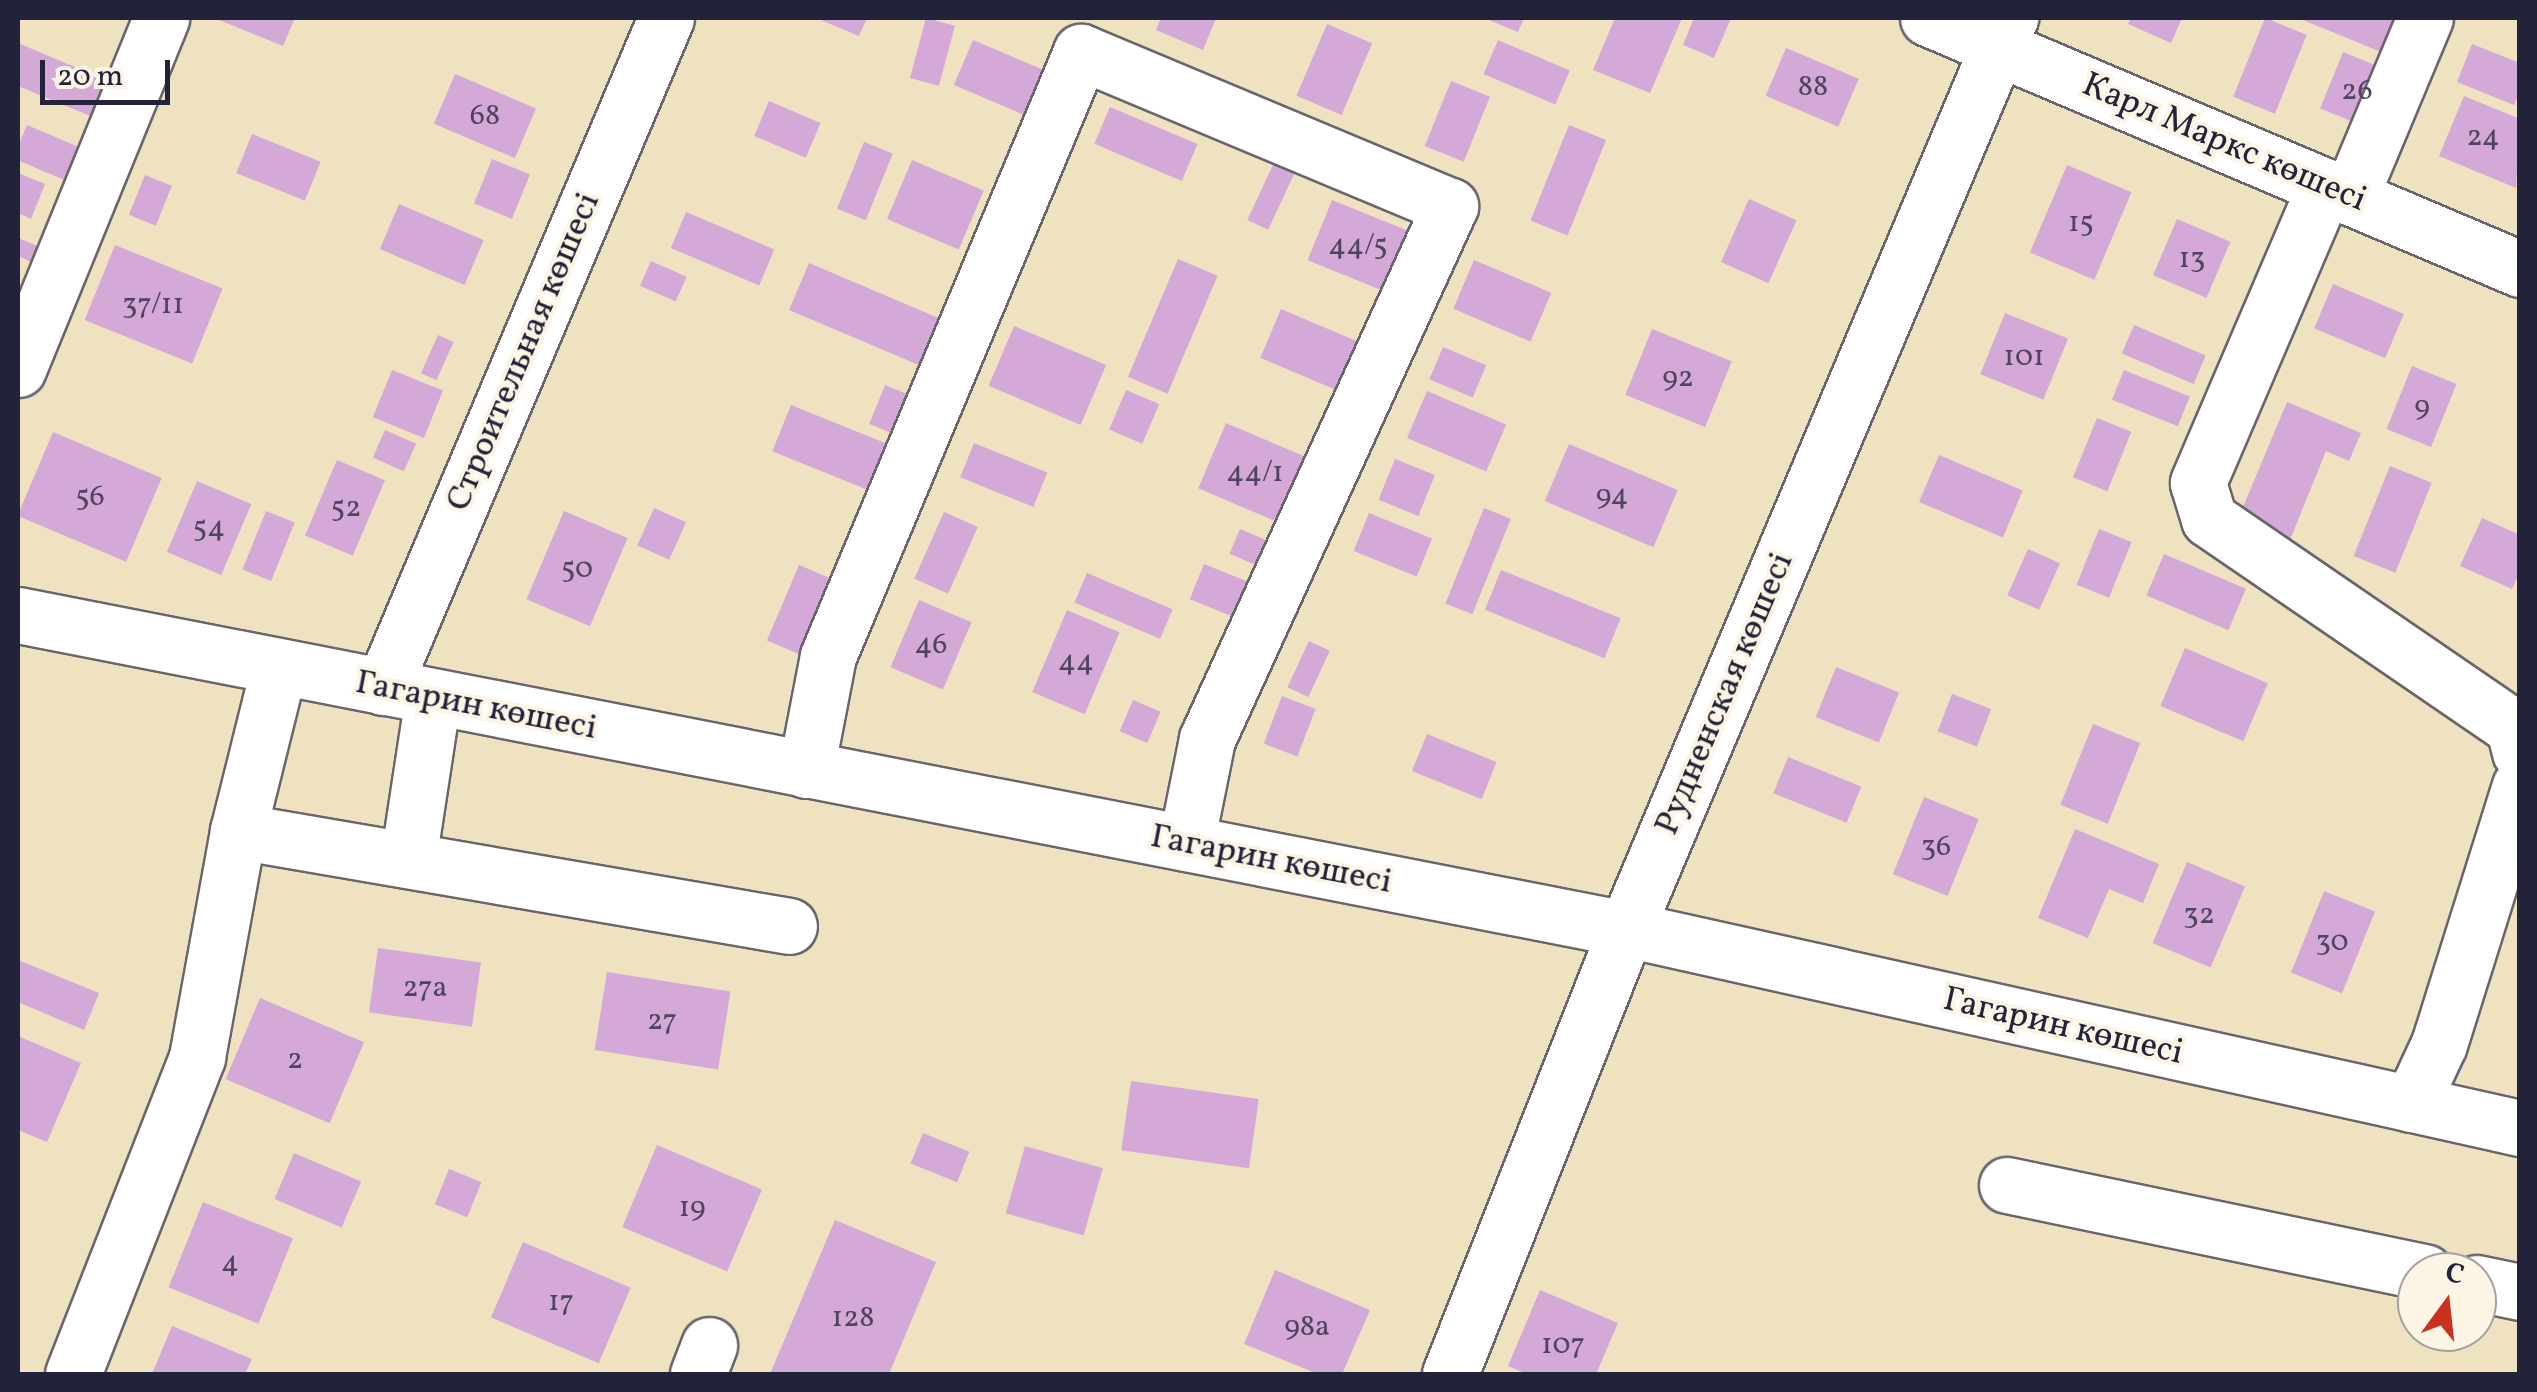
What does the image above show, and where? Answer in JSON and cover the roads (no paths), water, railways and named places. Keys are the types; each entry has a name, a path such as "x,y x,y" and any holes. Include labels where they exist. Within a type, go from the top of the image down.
{"street":[{"path":"18,369 161,18"},
{"name":"Строительная көшесі","path":"408,860 408,692 666,18"},
{"name":"Карл Маркс көшесі","path":"1928,18 2003,32 2337,192 2520,269"},
{"path":"2426,18 2337,192 2198,483 2209,520 2514,728 2520,752"},
{"name":"Рудненская көшесі","path":"1450,1374 1626,929 2003,32"},
{"path":"806,770 828,656 1081,52 1450,206 1207,739 1186,844"},
{"name":"Гагарин көшесі","path":"18,615 1626,929 2520,1128"},
{"path":"73,1374 197,1057 238,831 279,667"},
{"path":"2411,1104 2439,1044 2520,786"},
{"path":"238,831 790,926"},
{"path":"2006,1186 2397,1266"}]}
